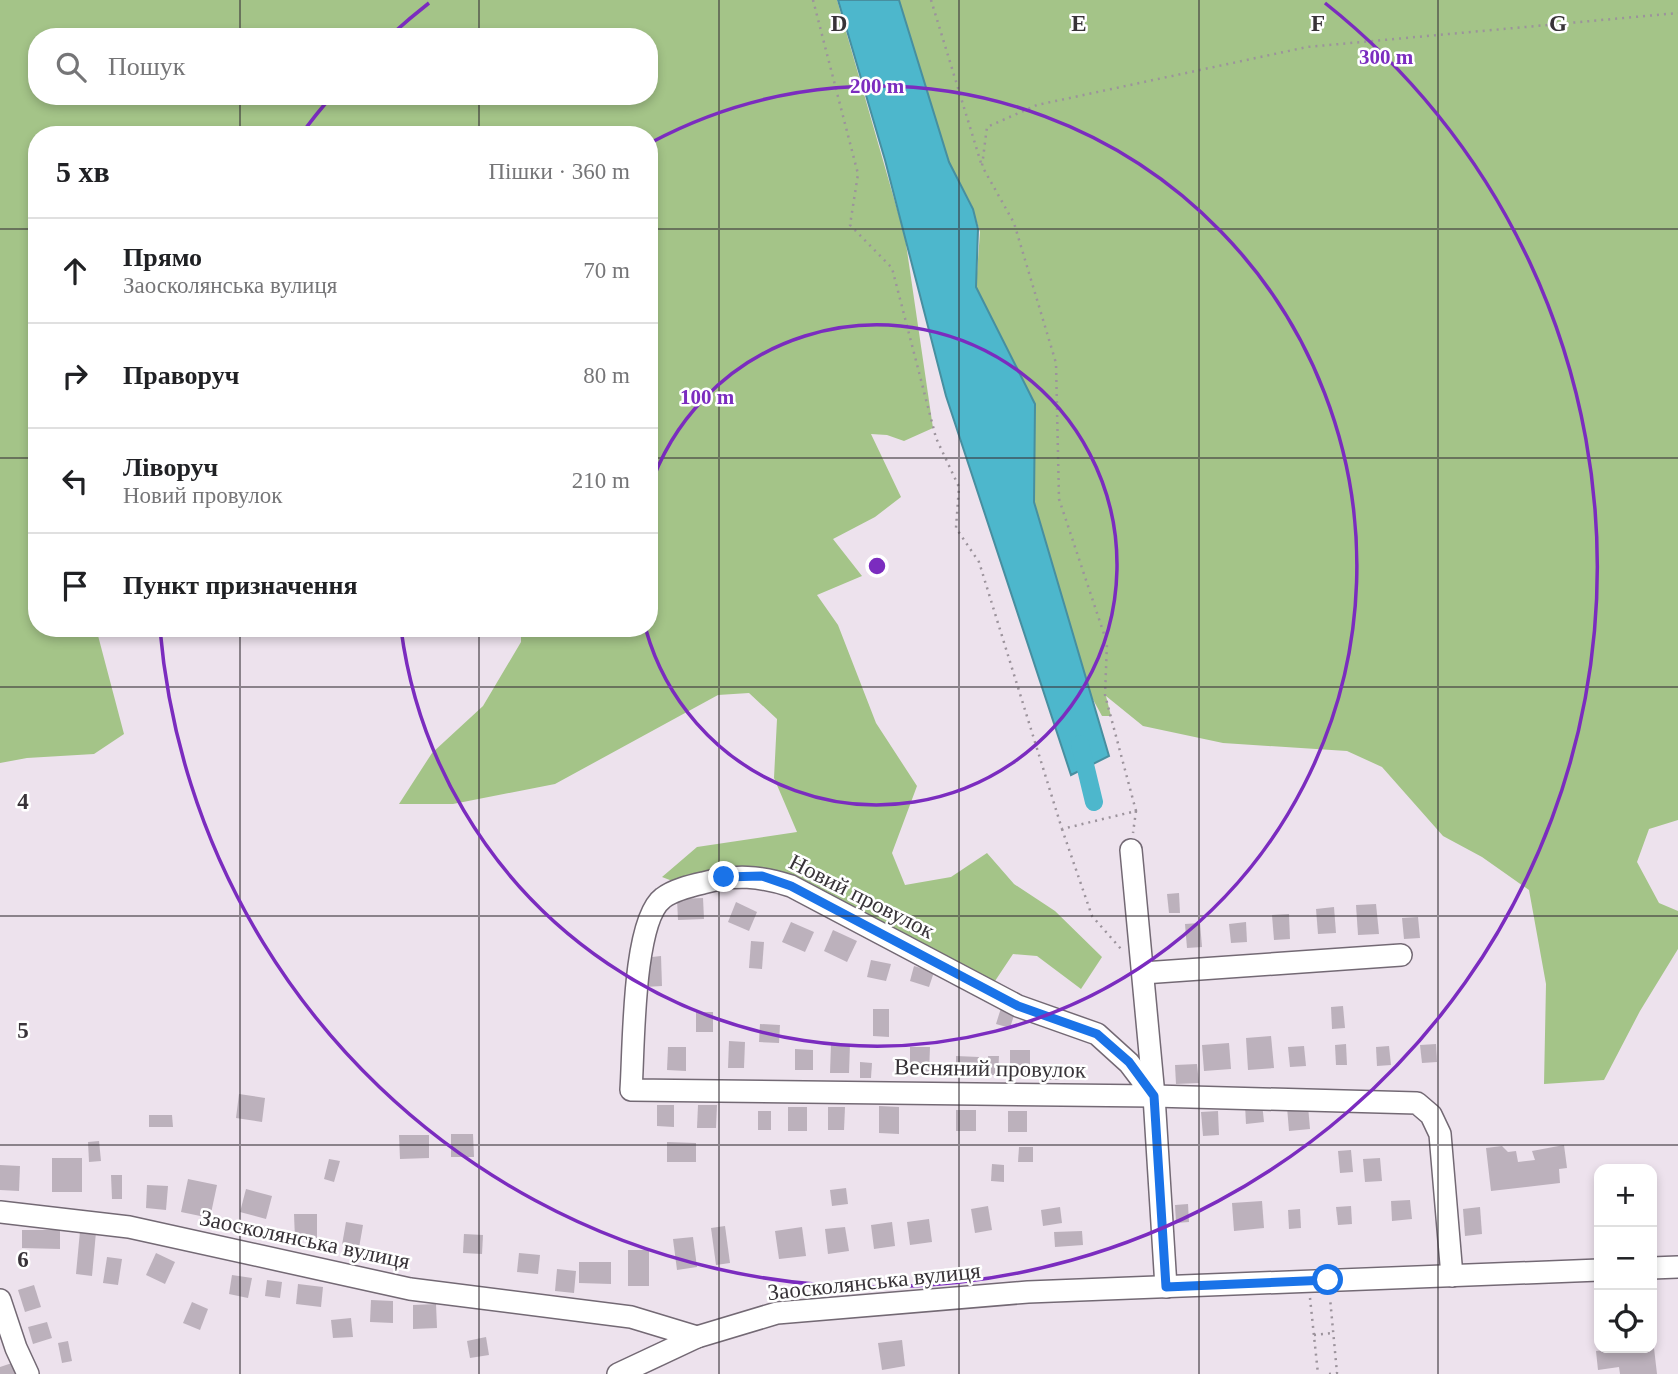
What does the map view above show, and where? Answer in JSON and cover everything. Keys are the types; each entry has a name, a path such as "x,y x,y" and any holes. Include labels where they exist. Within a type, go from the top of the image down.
{"street":[{"path":"1131,850 1154,1096 1166,1287"},
{"name":"Новий провулок","path":"631,1090 640,954 648,918 662,898 688,887 724,877 762,876 791,886 1018,1006 1097,1034 1129,1062 1154,1096"},
{"path":"1143,973 1401,955"},
{"name":"Весняний провулок","path":"631,1090 1417,1102 1431,1115 1440,1134 1452,1276"},
{"name":"Заосколянська вулиця","path":"0,1212 129,1227 410,1289 631,1317 697,1337 777,1313 1028,1292 1594,1270"},
{"path":"1657,1268 1678,1267"},
{"path":"0,1300 8,1351 28,1374"},
{"path":"618,1374 697,1337"}],"path":[{"path":"813,0 858,174 850,225 892,268 936,438 959,487 956,528 979,562 1062,829 1092,916 1143,973"},
{"path":"931,0 982,166 1014,223 1056,363 1059,499 1107,643 1105,695 1136,811 1131,850"},
{"path":"982,166 987,127 1050,102 1307,47 1678,13"},
{"path":"1062,829 1136,811"},
{"path":"1318,1281 1333,1333 1337,1373 1329,1374"},
{"path":"1318,1281 1314,1335 1318,1374"},
{"path":"1314,1335 1333,1333"}],"green space":[{"path":"0,0 837,0 905,237 933,428 904,441 887,435 871,434 901,497 875,517 833,539 862,576 817,595 838,625 876,723 917,786 892,853 905,885 951,877 987,853 1014,884 1055,911 1102,957 1081,989 1037,956 1013,954 989,990 791,886 688,887 662,877 697,847 797,832 774,778 777,719 749,693 718,695 555,784 453,804 399,804 432,753 483,706 521,642 521,637 658,637 658,126 28,126 28,637 98,637 124,734 94,754 27,758 0,763"},
{"path":"899,0 1678,0 1678,820 1649,829 1637,862 1659,903 1678,911 1678,949 1640,1011 1604,1080 1544,1084 1546,984 1529,890 1482,857 1443,836 1382,767 1347,751 1223,743 1143,726 1106,696 1111,716 1102,716 1090,694 1034,501 1035,404 976,287 980,232 971,204 949,162"}],"water":[{"path":"838,0 899,0 949,162 973,209 978,229 976,287 1035,404 1034,502 1109,756 1071,775 946,396 885,160"}],"building":[{"path":"1179,893 1180,913 1169,913 1167,894"},
{"path":"703,898 704,919 678,920 677,899"},
{"path":"736,902 757,912 749,931 728,922"},
{"path":"1376,904 1379,934 1358,935 1356,905"},
{"path":"1334,907 1336,933 1318,934 1316,909"},
{"path":"1289,914 1290,939 1274,940 1272,915"},
{"path":"1418,917 1420,938 1404,939 1402,918"},
{"path":"791,922 814,932 805,952 782,942"},
{"path":"1246,922 1247,942 1231,943 1229,924"},
{"path":"1200,923 1202,947 1187,948 1185,924"},
{"path":"833,930 857,941 847,962 824,951"},
{"path":"751,941 764,942 762,969 749,968"},
{"path":"661,956 662,986 645,987 643,958"},
{"path":"871,960 891,964 886,981 867,977"},
{"path":"914,966 934,972 929,987 910,981"},
{"path":"1343,1006 1345,1028 1332,1029 1331,1007"},
{"path":"1001,1008 1015,1012 1010,1028 996,1024"},
{"path":"873,1009 889,1009 889,1037 873,1036"},
{"path":"696,1012 713,1012 713,1032 696,1032"},
{"path":"760,1024 780,1025 779,1043 759,1042"},
{"path":"1271,1036 1274,1068 1248,1070 1246,1038"},
{"path":"729,1041 745,1042 744,1068 728,1068"},
{"path":"1229,1043 1231,1069 1204,1071 1202,1045"},
{"path":"831,1044 850,1044 849,1073 830,1073"},
{"path":"1346,1044 1347,1065 1336,1065 1335,1045"},
{"path":"1436,1044 1437,1062 1422,1063 1420,1045"},
{"path":"1304,1046 1306,1066 1290,1067 1288,1047"},
{"path":"1389,1046 1391,1065 1377,1066 1376,1047"},
{"path":"668,1047 686,1047 686,1071 667,1070"},
{"path":"910,1047 930,1047 929,1073 910,1072"},
{"path":"795,1049 813,1050 813,1070 795,1070"},
{"path":"1010,1050 1030,1050 1030,1073 1010,1073"},
{"path":"956,1056 979,1057 978,1073 956,1073"},
{"path":"988,1056 999,1056 998,1075 988,1075"},
{"path":"860,1062 872,1063 871,1078 860,1078"},
{"path":"1197,1064 1199,1083 1176,1084 1175,1065"},
{"path":"1045,1067 1059,1067 1059,1080 1045,1080"},
{"path":"239,1094 265,1098 262,1122 236,1118"},
{"path":"1262,1103 1264,1122 1246,1124 1245,1105"},
{"path":"657,1105 674,1105 674,1127 657,1126"},
{"path":"698,1105 717,1105 716,1128 697,1128"},
{"path":"879,1106 899,1107 899,1134 879,1133"},
{"path":"1308,1106 1310,1129 1289,1131 1287,1107"},
{"path":"788,1107 807,1107 807,1131 788,1131"},
{"path":"828,1107 845,1107 844,1130 828,1130"},
{"path":"956,1110 976,1110 976,1131 956,1131"},
{"path":"758,1111 771,1111 771,1130 758,1130"},
{"path":"1008,1111 1027,1111 1027,1132 1008,1132"},
{"path":"1218,1111 1219,1135 1203,1136 1201,1112"},
{"path":"149,1115 172,1115 173,1127 149,1127"},
{"path":"451,1134 473,1134 474,1157 451,1157"},
{"path":"399,1135 429,1135 429,1158 400,1159"},
{"path":"99,1141 101,1161 89,1162 88,1142"},
{"path":"667,1142 696,1143 696,1162 667,1162"},
{"path":"1564,1145 1567,1168 1559,1169 1560,1183 1491,1191 1486,1148 1502,1146 1508,1152 1516,1151 1518,1162 1535,1160 1532,1151"},
{"path":"1019,1147 1033,1147 1033,1162 1018,1162"},
{"path":"1351,1150 1353,1172 1340,1173 1338,1151"},
{"path":"52,1158 82,1158 82,1192 52,1192"},
{"path":"1380,1158 1382,1181 1365,1182 1363,1159"},
{"path":"329,1159 340,1161 334,1182 324,1179"},
{"path":"992,1164 1004,1165 1004,1182 991,1181"},
{"path":"0,1165 20,1166 19,1191 0,1190"},
{"path":"111,1175 122,1175 122,1199 112,1199"},
{"path":"188,1179 217,1185 210,1218 181,1212"},
{"path":"147,1185 168,1186 166,1210 146,1208"},
{"path":"846,1188 848,1204 832,1206 830,1190"},
{"path":"246,1189 272,1196 266,1219 240,1212"},
{"path":"1410,1200 1412,1219 1392,1221 1391,1201"},
{"path":"1262,1201 1264,1228 1234,1231 1232,1203"},
{"path":"1188,1204 1189,1222 1176,1223 1175,1205"},
{"path":"988,1206 992,1230 975,1233 971,1209"},
{"path":"1351,1206 1352,1224 1338,1225 1336,1207"},
{"path":"1060,1207 1062,1223 1043,1226 1041,1210"},
{"path":"1480,1207 1482,1234 1465,1236 1463,1209"},
{"path":"1300,1209 1301,1228 1289,1229 1288,1210"},
{"path":"294,1214 317,1214 317,1238 295,1239"},
{"path":"929,1219 932,1242 910,1245 907,1222"},
{"path":"346,1222 363,1225 359,1248 342,1245"},
{"path":"892,1222 895,1246 874,1249 871,1225"},
{"path":"725,1226 730,1263 716,1265 711,1228"},
{"path":"802,1227 806,1256 779,1259 775,1231"},
{"path":"845,1227 849,1251 828,1254 825,1229"},
{"path":"22,1230 60,1230 60,1249 22,1248"},
{"path":"80,1231 96,1232 92,1276 76,1274"},
{"path":"1082,1231 1083,1245 1055,1247 1054,1232"},
{"path":"464,1234 483,1235 482,1254 463,1253"},
{"path":"693,1237 697,1267 677,1270 673,1239"},
{"path":"628,1250 649,1250 649,1286 628,1286"},
{"path":"156,1253 175,1262 165,1284 146,1275"},
{"path":"519,1253 540,1255 538,1274 517,1272"},
{"path":"107,1257 122,1259 118,1285 103,1283"},
{"path":"579,1262 611,1262 611,1284 579,1283"},
{"path":"557,1269 576,1271 574,1293 555,1291"},
{"path":"232,1275 252,1278 248,1298 229,1294"},
{"path":"267,1280 282,1282 280,1298 265,1296"},
{"path":"298,1284 323,1287 321,1307 296,1304"},
{"path":"34,1285 41,1307 25,1312 18,1290"},
{"path":"371,1300 393,1301 393,1323 370,1322"},
{"path":"192,1302 208,1309 200,1330 183,1323"},
{"path":"436,1304 437,1328 413,1329 413,1305"},
{"path":"351,1318 353,1337 333,1338 331,1320"},
{"path":"47,1322 52,1338 33,1344 28,1327"},
{"path":"486,1337 489,1355 470,1358 467,1341"},
{"path":"902,1340 905,1366 882,1370 878,1343"},
{"path":"68,1341 72,1361 62,1363 58,1343"},
{"path":"1596,1353 1655,1353 1657,1374 1620,1374 1619,1367 1598,1370"},
{"path":"15,1362 19,1374 0,1374 0,1367"}],"waterway":[{"path":"1080,744 1094,802"}],"route":[{"path":"724,877 762,876 791,886 1018,1006 1097,1034 1129,1062 1154,1096 1166,1287 1328,1280"}]}
